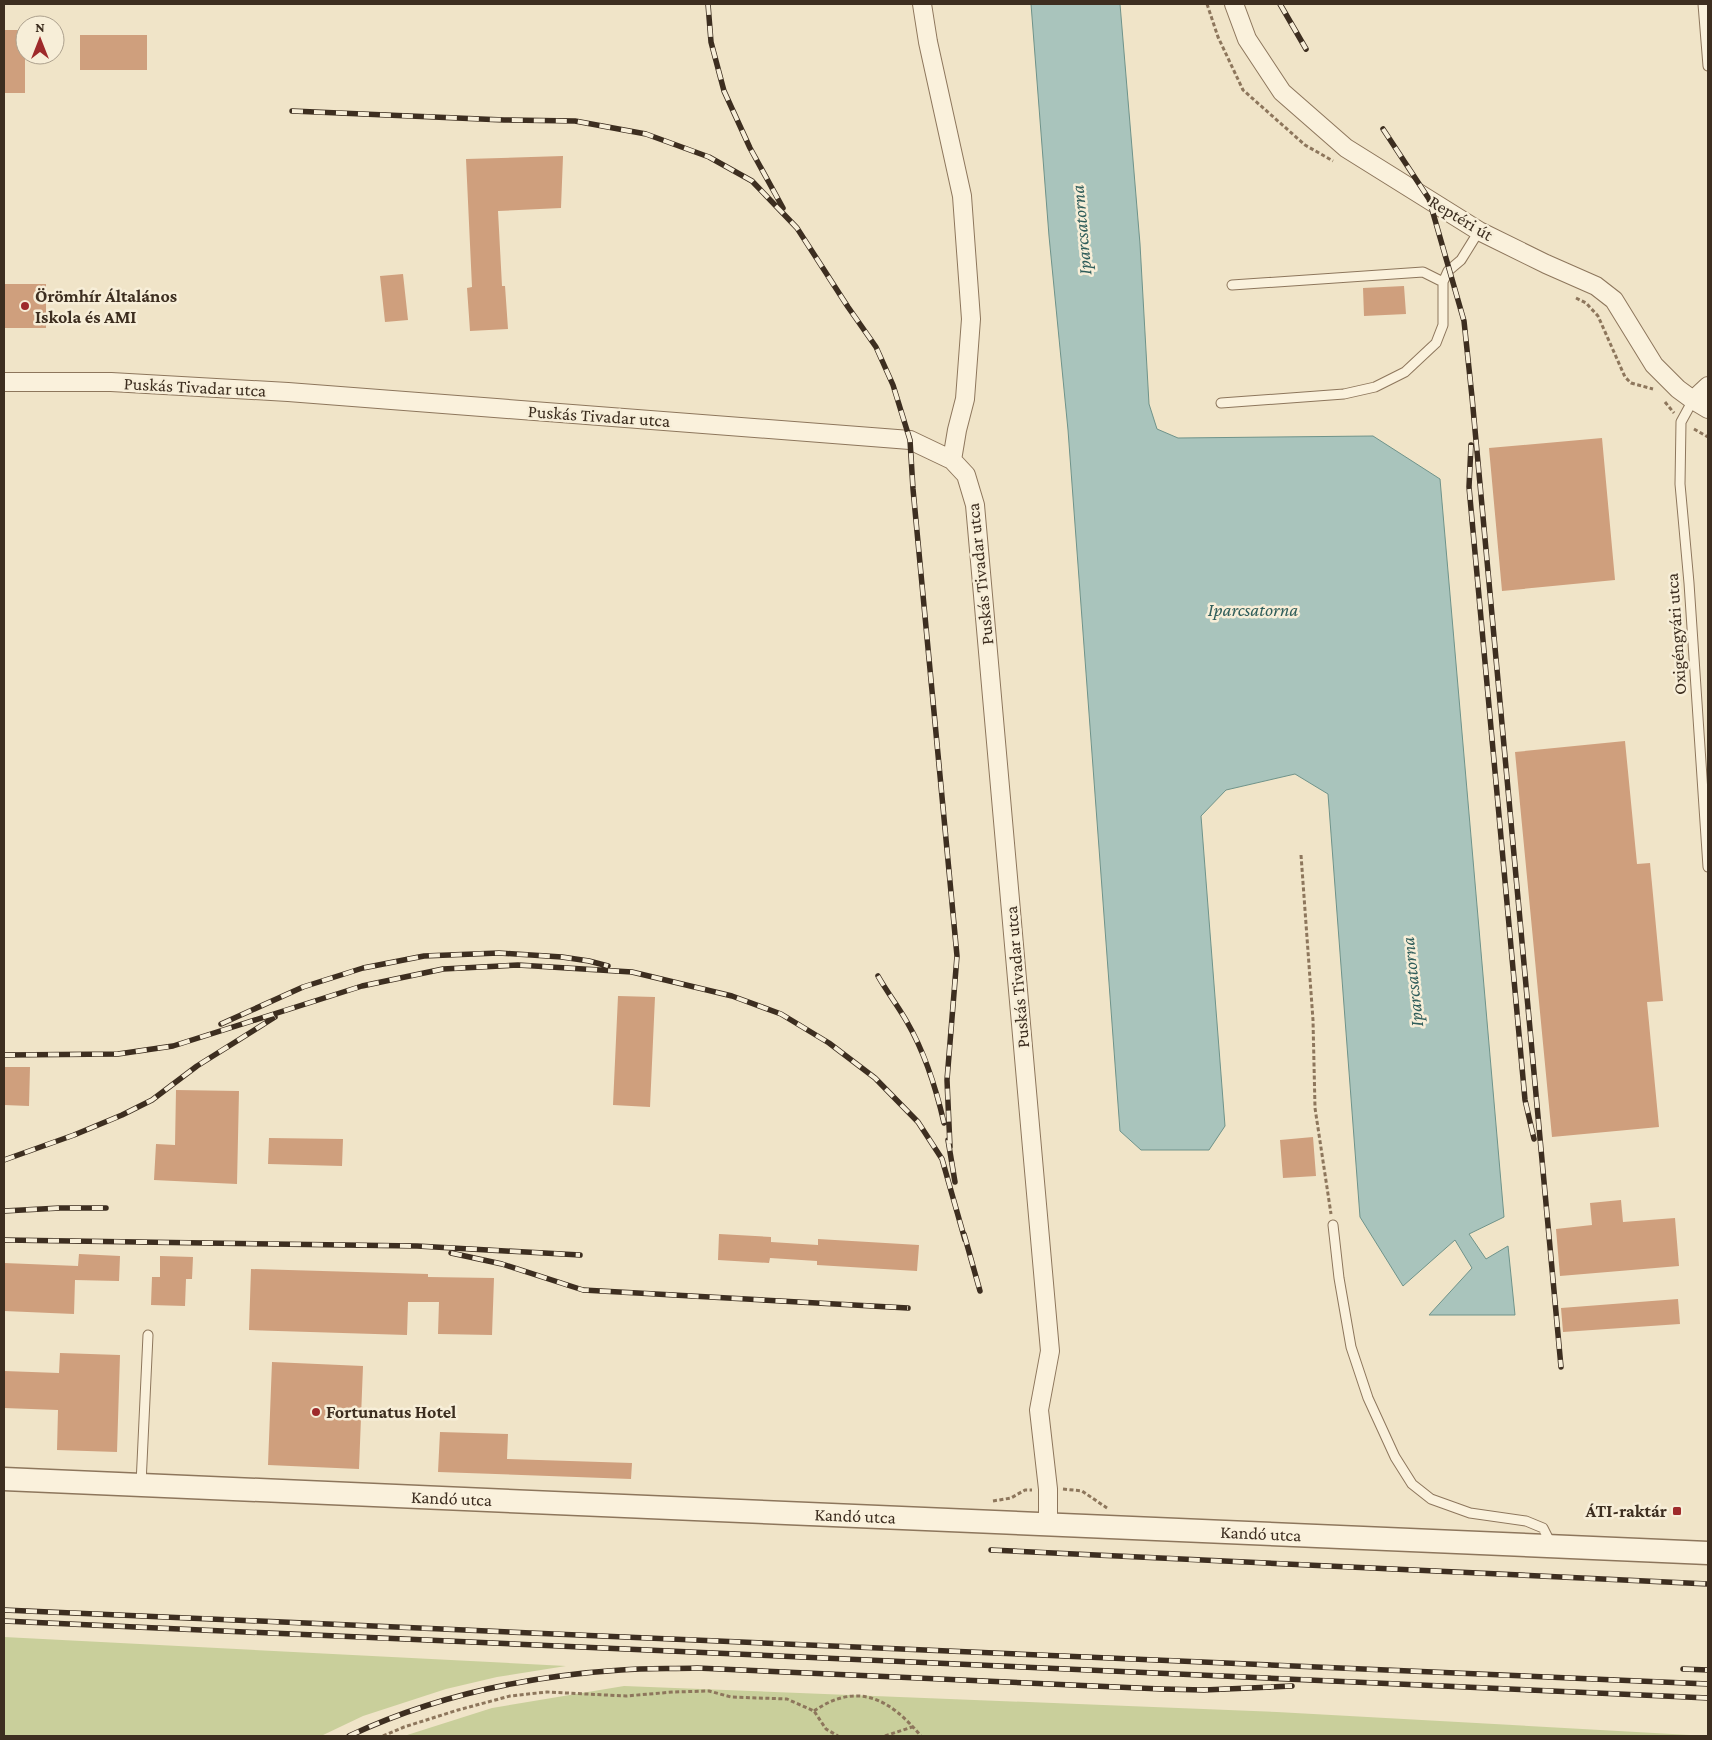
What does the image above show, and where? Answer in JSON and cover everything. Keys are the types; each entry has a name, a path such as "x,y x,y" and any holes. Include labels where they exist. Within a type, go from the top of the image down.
{"street":[{"path":"922,4 928,42 962,196 971,319 965,399 952,460"},
{"name":"Reptéri út","path":"1234,4 1246,39 1282,92 1346,148 1479,231 1602,290 1614,300 1654,366 1678,389 1708,409"},
{"name":"Puskás Tivadar utca","path":"4,382 111,382 288,392 910,440 952,460 966,475 975,506 1050,1351 1039,1410 1048,1489 1048,1525"},
{"path":"1693,400 1708,386"},
{"name":"Kandó utca","path":"4,1479 1708,1553"}],"lane":[{"path":"1703,4 1708,66"},
{"path":"1221,403 1344,394 1375,387 1405,372 1436,343 1443,325 1443,282 1448,271 1461,260 1479,231"},
{"path":"1232,285 1423,272 1443,282"},
{"name":"Oxigéngyári utca","path":"1693,400 1681,422 1680,484 1690,593 1708,867"},
{"path":"1333,1225 1339,1278 1351,1346 1368,1398 1395,1457 1412,1484 1431,1500 1470,1513 1526,1521 1543,1528 1553,1546"},
{"path":"141,1484 148,1335"}],"path":[{"path":"1301,855 1313,1020 1315,1108 1333,1225"},
{"path":"383,1736 404,1726 510,1696 547,1692 626,1696 709,1691 731,1697 787,1699 814,1711 826,1729 838,1736"},
{"path":"814,1711 822,1705 839,1699 861,1695 877,1699 896,1710 921,1736"},
{"path":"885,1736 913,1726"}],"green space":[{"path":"4,1637 566,1666 497,1677 446,1689 363,1716 321,1736 4,1736"},
{"path":"624,1686 1277,1712 1708,1736 404,1736 492,1708"}],"water":[{"name":"Iparcsatorna","path":"1031,4 1120,4 1140,244 1149,404 1157,429 1178,438 1373,436 1440,479 1504,1217 1469,1234 1486,1259 1508,1246 1515,1315 1429,1315 1472,1268 1455,1240 1403,1286 1360,1217 1328,794 1295,774 1226,790 1201,816 1225,1126 1209,1150 1141,1150 1120,1131 1068,430 1049,236"}],"building":[{"path":"4,30 15,30 15,65 25,65 25,93 4,93"},
{"path":"80,35 147,35 147,70 80,70"},
{"path":"563,156 561,208 498,211 502,286 505,286 508,329 470,331 467,288 472,287 466,159"},
{"path":"403,274 408,320 385,322 380,276"},
{"name":"Örömhír Általános Iskola és AMI","path":"4,284 46,284 46,328 4,328"},
{"path":"1404,286 1406,314 1364,316 1363,288"},
{"path":"1602,438 1615,580 1502,591 1489,448"},
{"path":"1625,741 1637,864 1650,863 1663,1001 1647,1002 1659,1127 1552,1137 1515,752"},
{"path":"618,996 655,997 650,1107 613,1105"},
{"path":"4,1067 30,1067 29,1106 4,1105"},
{"path":"176,1090 239,1091 237,1184 154,1180 156,1144 175,1145"},
{"path":"1313,1137 1316,1176 1283,1178 1280,1140"},
{"path":"269,1138 343,1139 342,1166 268,1164"},
{"path":"1621,1200 1623,1222 1675,1218 1679,1266 1560,1276 1556,1229 1592,1225 1590,1203"},
{"path":"719,1234 771,1237 771,1242 818,1245 818,1239 919,1245 917,1271 817,1265 817,1261 770,1258 769,1263 718,1260"},
{"path":"79,1254 120,1256 119,1281 75,1280 74,1314 4,1311 4,1263 78,1266"},
{"path":"160,1256 193,1257 192,1279 186,1279 185,1306 151,1305 152,1277 160,1277"},
{"path":"251,1269 428,1274 428,1277 494,1278 492,1335 438,1334 439,1302 408,1302 407,1335 249,1330"},
{"path":"1678,1299 1680,1324 1563,1332 1561,1308"},
{"path":"60,1353 120,1355 117,1452 57,1450 58,1410 4,1408 4,1371 59,1373"},
{"name":"Fortunatus Hotel","path":"272,1362 363,1366 359,1469 268,1465"},
{"path":"440,1432 508,1434 507,1459 632,1463 631,1479 438,1472"}],"railway":[{"path":"708,4 711,42 724,91 750,148 783,208"},
{"path":"1280,4 1306,49"},
{"path":"292,111 504,120 575,121 646,134 709,157 752,181 797,228 876,347 893,385 910,440 957,956 947,1080 950,1147"},
{"path":"1383,129 1429,199 1464,321 1561,1367"},
{"path":"1471,445 1469,487 1525,1100 1534,1139"},
{"path":"221,1024 303,987 363,968 424,956 499,953 562,957 608,966"},
{"path":"4,1055 118,1054 173,1046 362,986 443,969 518,965 632,972 732,996 781,1014 829,1043 875,1078 918,1122 942,1159 965,1240"},
{"path":"878,976 904,1016 925,1058 944,1123"},
{"path":"4,1160 74,1135 152,1100 197,1066 275,1017"},
{"path":"948,1140 955,1182"},
{"path":"4,1211 106,1208"},
{"path":"964,1234 980,1291"},
{"path":"4,1240 417,1246 580,1255"},
{"path":"451,1253 502,1264 583,1290 908,1308"},
{"path":"991,1550 1708,1584"},
{"path":"4,1610 1708,1684"},
{"path":"4,1621 1708,1698"},
{"path":"349,1736 414,1710 482,1690 551,1677 630,1669 697,1668 1161,1689 1204,1690 1292,1686"},
{"path":"1683,1669 1708,1670"}],"place":[{"name":"Örömhír Általános Iskola és AMI","path":"25,306"},
{"name":"Fortunatus Hotel","path":"316,1412"},
{"name":"ÁTI-raktár","path":"1677,1511"}]}
